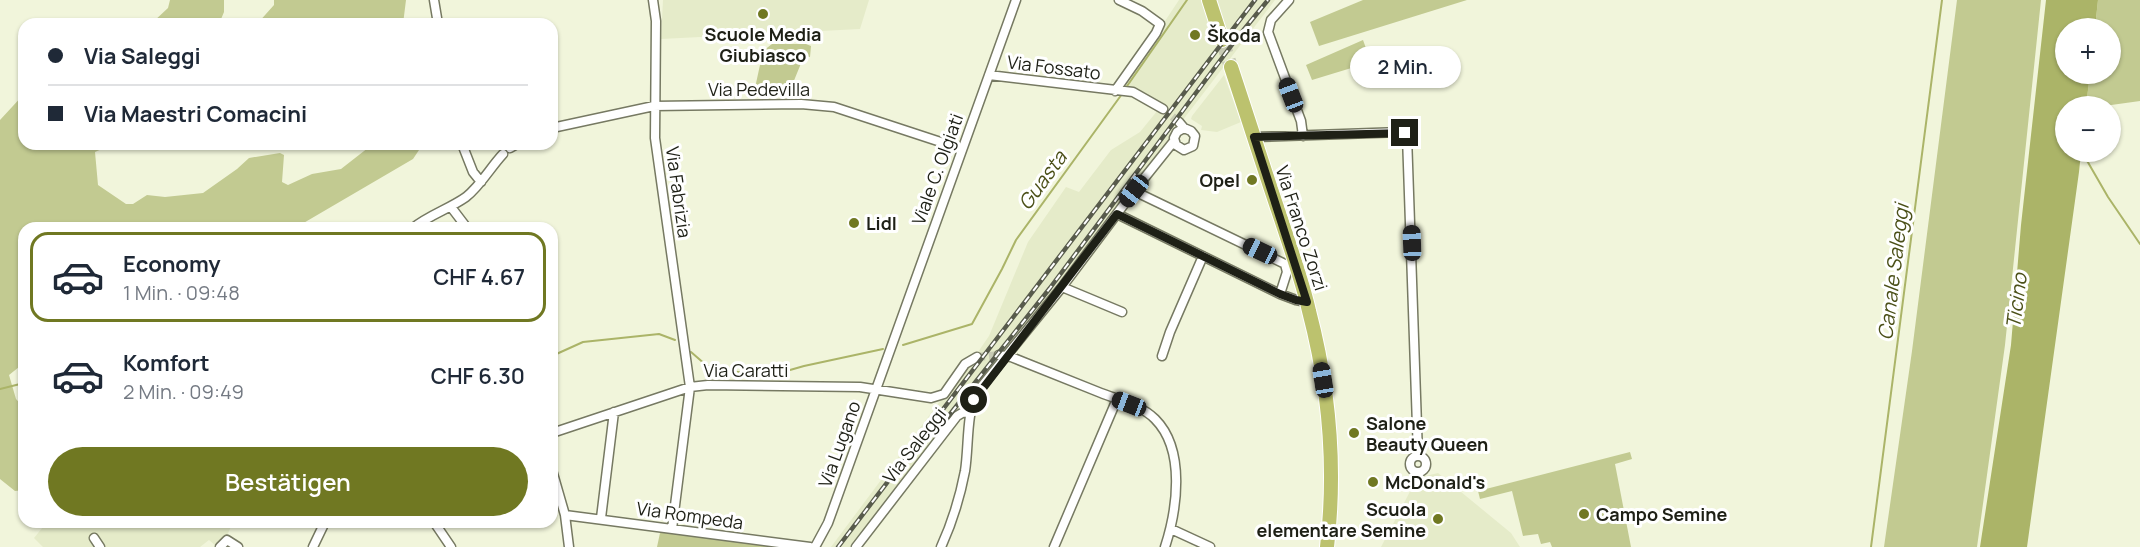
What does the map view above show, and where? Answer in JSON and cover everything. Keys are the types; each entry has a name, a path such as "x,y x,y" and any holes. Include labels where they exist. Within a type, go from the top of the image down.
{"main road":[{"path":"1209,0 1222,40"},
{"name":"Via Franco Zorzi","path":"1231,67 1307,302 1318,352 1328,417 1331,483 1327,547"}],"street":[{"path":"435,0 437,18"},
{"name":"Via Fabrizia","path":"653,0 656,21 654,129 690,387 672,529"},
{"name":"Viale C. Olgiati","path":"890,350 1016,0"},
{"name":"Via Fossato","path":"1117,91 1160,24 1142,11 1119,0"},
{"path":"1289,0 1271,20 1270,38 1301,121 1303,136"},
{"name":"Via Fossato","path":"988,75 1134,92 1163,109"},
{"name":"Via Pedevilla","path":"558,127 654,106 822,105 962,148"},
{"name":"Via Saleggi","path":"856,547 957,416 971,412 977,392 1003,355 1062,287 1174,141 1176,132 1182,125 1194,133 1193,146 1184,150 1174,141"},
{"path":"1254,137 1402,132 1407,136 1409,140 1418,455"},
{"path":"464,150 473,172 481,182"},
{"path":"420,222 467,196 509,150"},
{"path":"1134,191 1284,263 1287,272 1280,294"},
{"path":"451,207 462,222"},
{"path":"1117,214 1280,294 1307,302"},
{"path":"1162,356 1203,256"},
{"path":"1062,287 1122,312"},
{"name":"Via Lugano","path":"812,547 828,523 890,350"},
{"path":"1003,355 1117,399 1149,414 1164,432 1171,450 1176,486 1175,511 1165,547"},
{"name":"Via Caratti","path":"558,431 690,387 749,385 876,389 923,398 941,396 947,391 966,362 977,357"},
{"path":"1054,547 1117,399"},
{"path":"601,518 614,412"},
{"path":"941,547 957,505 965,472 971,412"},
{"path":"558,491 565,515 569,547"},
{"name":"Via Rompeda","path":"565,515 812,547"},
{"path":"314,547 322,528"},
{"path":"438,528 451,547"},
{"path":"1171,529 1210,547"},
{"path":"94,538 100,547"},
{"path":"220,547 227,540 238,547"}],"shaded area":[{"path":"170,0 224,0 222,18 157,18 168,8"},
{"path":"274,0 406,0 404,18 262,18 274,5"},
{"name":"Scuole Media Giubiasco","path":"663,0 869,0 860,29 661,39"},
{"path":"1179,0 1275,0 970,397 851,547 831,547 940,401 947,397 989,336 1028,242 1066,187 1079,192 1111,150 1140,132 1162,105 1121,88 1160,24 1165,21"},
{"path":"1363,0 1467,0 1319,46 1310,22"},
{"path":"1957,0 2041,0 2005,345 1977,547 1884,547 1912,351"},
{"path":"2098,0 2140,0 2140,101 2121,104 2121,96 2087,96 2089,84 2121,84 2121,18 2096,18"},
{"path":"1363,40 1371,62 1312,80 1306,65"},
{"path":"772,44 811,46 810,57 804,56 793,83 799,86 797,88 755,88 763,51"},
{"path":"1224,75 1241,122 1217,132 1201,130 1202,126 1191,119 1192,116"},
{"path":"18,100 18,150 100,150 95,152 98,185 126,204 133,204 147,195 165,197 203,193 249,158 280,153 284,155 282,182 288,185 312,174 341,169 365,150 419,150 413,159 305,222 18,222 18,368 9,375 18,401 18,491 15,491 0,479 0,120"},
{"name":"Campo Semine","path":"1630,452 1632,459 1615,464 1631,547 1552,547 1550,542 1541,544 1538,534 1523,536 1512,491 1480,499 1478,491"},
{"path":"1438,473 1511,533 1520,547 1381,547 1417,478"},
{"path":"42,528 230,528 225,540 217,547 209,540 200,547 43,547 34,538"},
{"path":"670,531 789,547 657,547 660,533"}],"water":[{"name":"Ticino","path":"2046,0 2098,0 2096,18 2055,18 2055,84 2089,84 2087,96 2055,96 2055,162 2080,162 2027,547 1980,547 2011,345 2021,225"}],"waterway":[{"name":"Guasta","path":"1125,89 1187,0"},
{"name":"Canale Saleggi","path":"1871,547 1942,0"},
{"name":"Guasta","path":"903,345 972,324 1016,240 1122,94"},
{"path":"2088,162 2140,244"},
{"name":"Guasta","path":"558,353 583,342 659,334 675,340"},
{"name":"Guasta","path":"691,352 714,369 769,376 883,349"},
{"name":"Guasta","path":"0,389 18,384"}],"tunnel":[{"path":"1222,40 1231,67"},
{"path":"1163,109 1179,122"},
{"path":"977,357 999,355"}],"railway":[{"path":"838,547 1255,0"},
{"path":"943,423 1050,288 1268,0"}],"place":[{"name":"Scuole Media Giubiasco","path":"763,14"},
{"name":"Škoda","path":"1195,35"},
{"name":"Opel","path":"1252,180"},
{"name":"Lidl","path":"854,223"},
{"name":"Salone Beauty Queen","path":"1354,433"},
{"name":"McDonald's","path":"1373,482"},
{"name":"Campo Semine","path":"1584,514"},
{"name":"Scuola elementare Semine","path":"1438,519"}],"route":[{"path":"974,400 977,392 1062,287 1117,214 1280,294 1307,302 1254,137 1405,133"}]}
